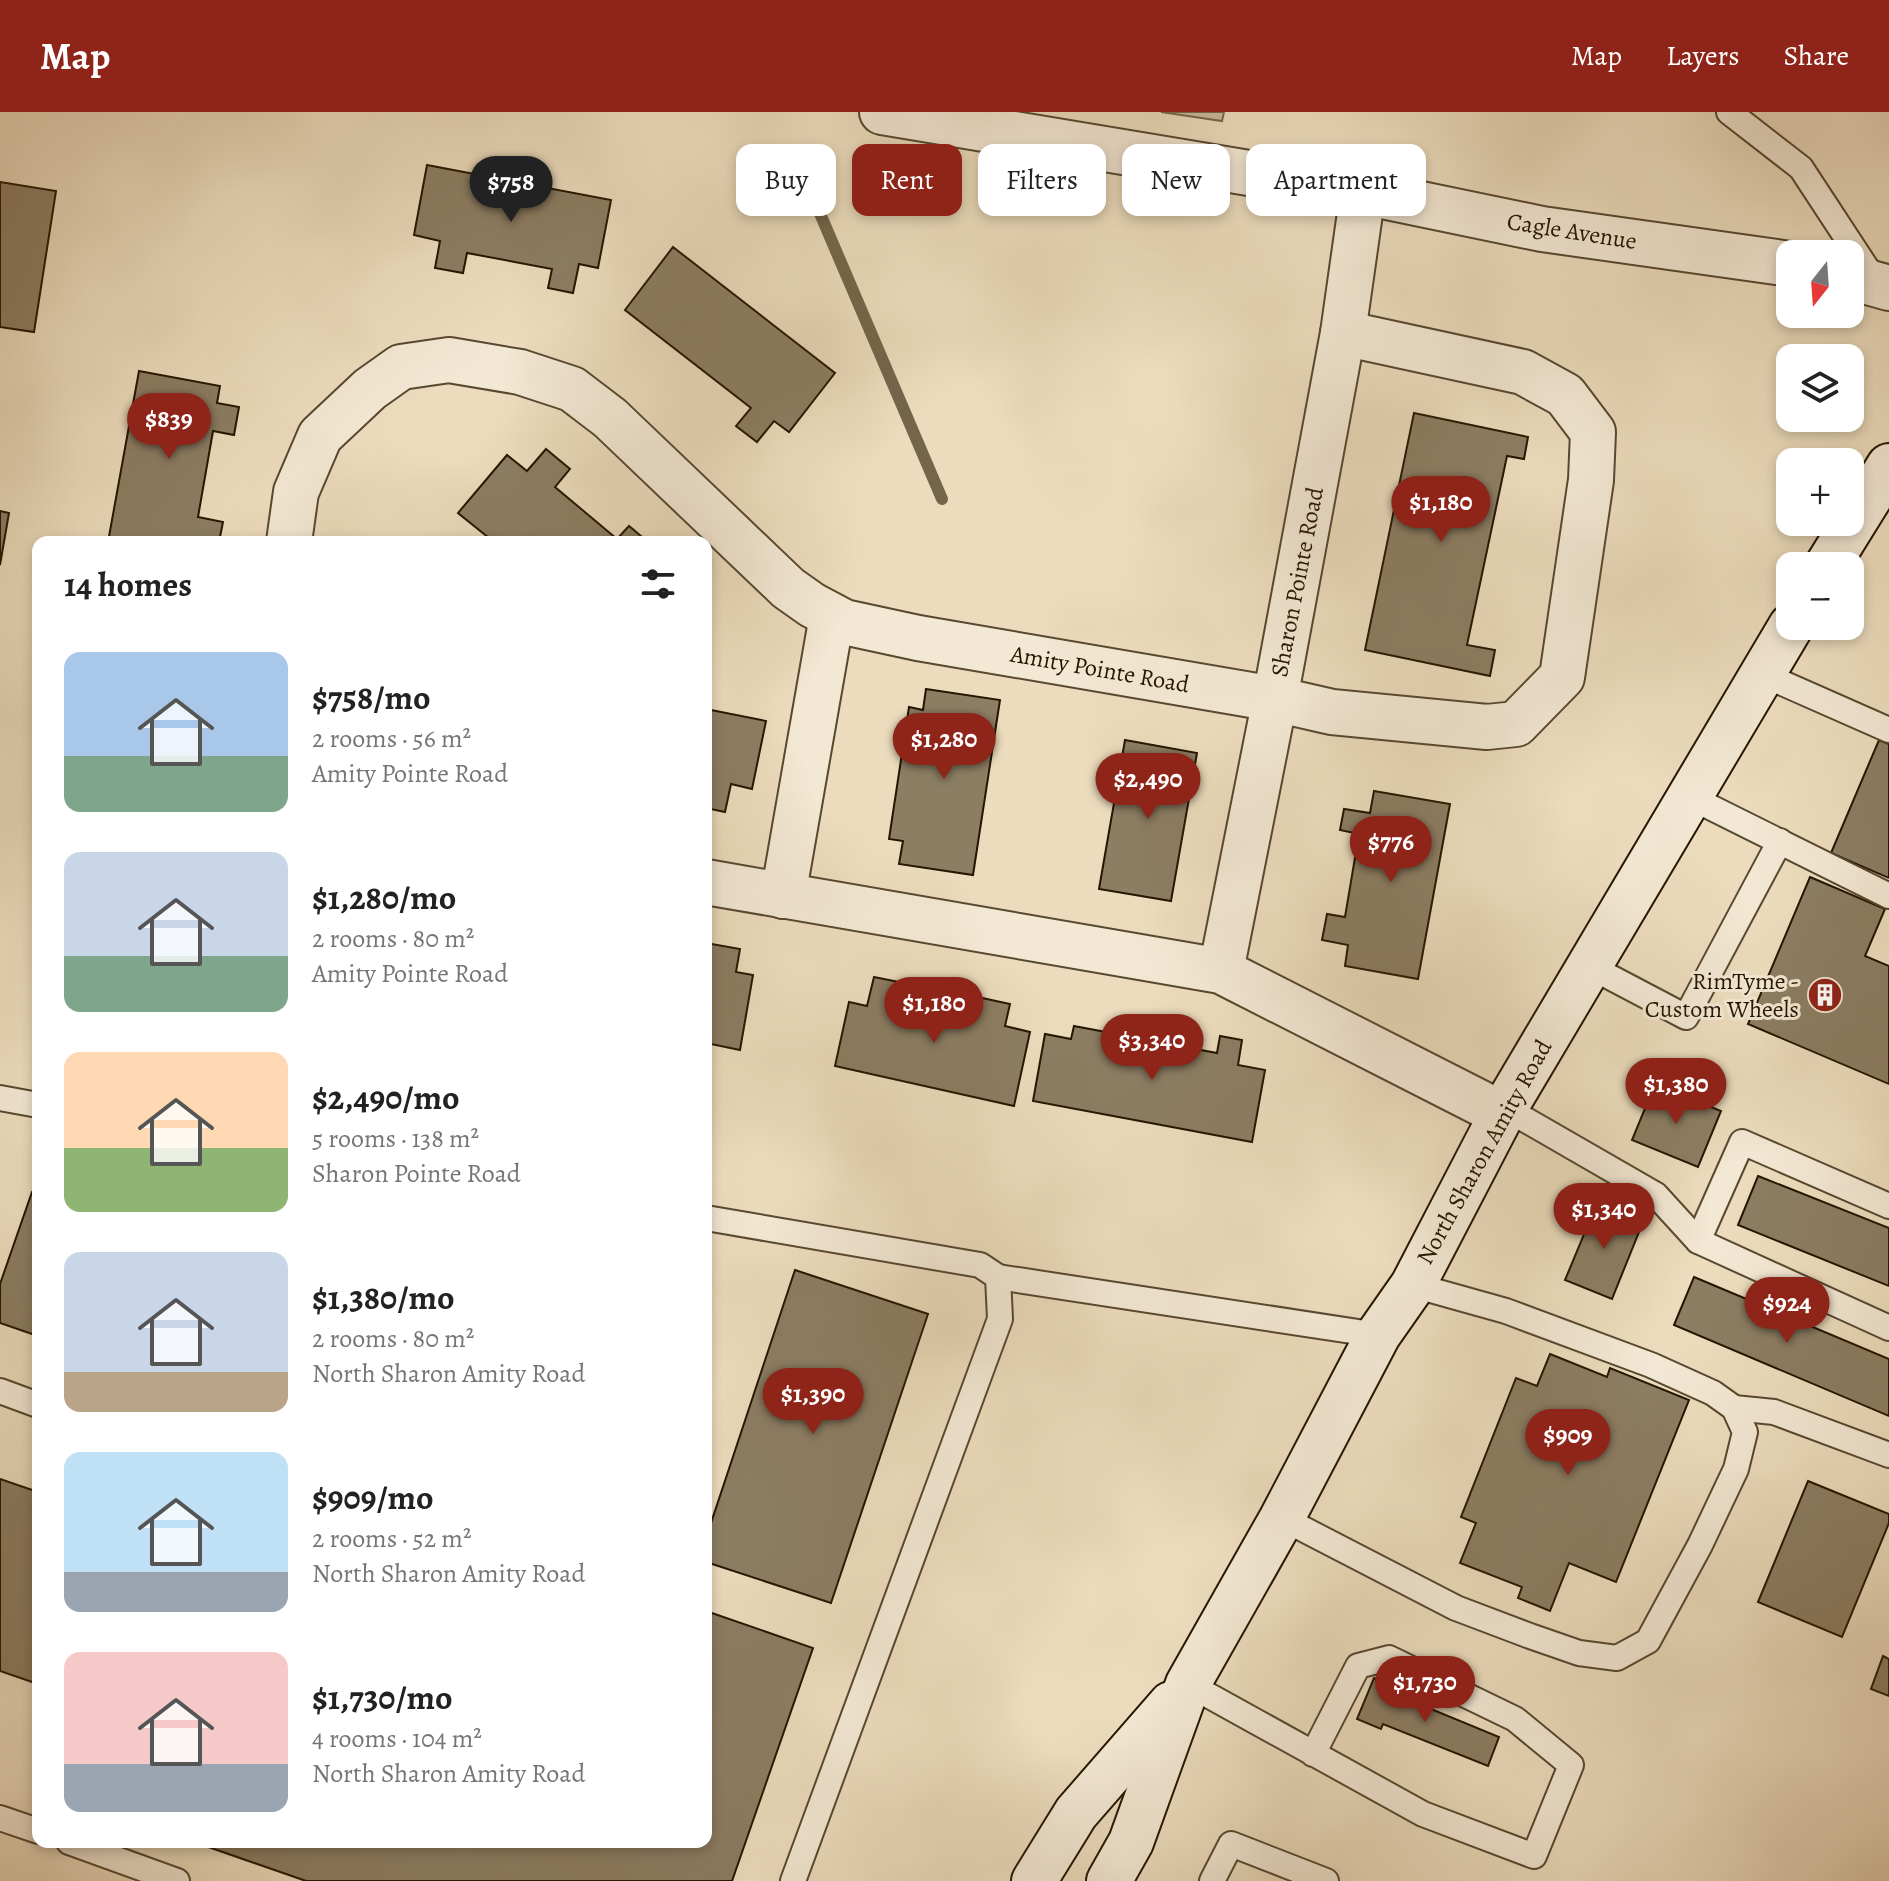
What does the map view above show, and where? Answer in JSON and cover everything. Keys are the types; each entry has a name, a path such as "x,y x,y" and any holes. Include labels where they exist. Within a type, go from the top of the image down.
{"street":[{"name":"Cagle Avenue","path":"882,112 1246,173"},
{"name":"Cagle Avenue","path":"1426,205 1542,229 1776,262"},
{"name":"Sharon Pointe Road","path":"1221,971 1343,333 1360,216"},
{"name":"Amity Pointe Road","path":"290,536 296,492 320,436 370,389 401,367 449,360 520,372 572,389 610,418 788,588 844,622 918,638 1275,699 1332,712 1487,727 1516,724 1562,677 1588,509 1593,432 1565,395 1523,372 1343,333"},
{"path":"1836,552 1889,466"},
{"path":"783,896 832,616"},
{"name":"North Sharon Amity Road","path":"1109,1881 1131,1842 1188,1684 1282,1518 1378,1335 1413,1285 1503,1111 1783,640"},
{"path":"712,883 1221,971 1503,1111"},
{"name":"North Sharon Amity Road","path":"1034,1881 1076,1813 1188,1684"}],"lane":[{"path":"1729,112 1801,168 1873,284"},
{"path":"1762,674 1889,730"},
{"path":"1690,797 1889,896"},
{"path":"1589,966 1686,1017 1780,841"},
{"path":"0,1098 32,1104"},
{"path":"1503,1111 1656,1195 1698,1241 1889,1328"},
{"path":"1698,1241 1742,1142 1889,1206"},
{"path":"712,1219 980,1265 998,1277 1378,1335"},
{"path":"793,1881 1000,1319 998,1277"},
{"path":"1413,1285 1506,1311 1651,1365 1713,1393 1734,1408 1774,1412 1889,1455"},
{"path":"0,1391 32,1403"},
{"path":"1282,1518 1456,1608 1579,1653 1617,1658 1648,1641 1736,1469 1745,1432 1734,1408"},
{"path":"1188,1684 1313,1754 1423,1814 1534,1856 1571,1765 1515,1719 1389,1658 1358,1666 1313,1754"},
{"path":"0,1818 32,1829"},
{"path":"1212,1881 1231,1844 1326,1881"},
{"path":"86,1848 177,1881"}],"shaded area":[{"path":"1161,112 1224,112 1222,121"}],"building":[{"path":"427,165 611,200 598,268 579,264 573,293 548,288 552,269 467,253 463,273 435,268 440,241 414,235"},
{"path":"0,182 56,191 34,332 0,327"},
{"path":"673,247 835,373 789,432 774,421 757,442 736,426 751,408 625,310"},
{"path":"139,371 220,386 217,403 239,407 234,435 213,431 198,517 223,522 220,536 109,536"},
{"path":"1414,413 1528,437 1524,459 1507,456 1467,645 1495,650 1490,676 1365,650"},
{"path":"546,449 570,469 555,487 613,536 487,536 458,513 507,455 527,471"},
{"path":"0,511 9,513 0,565"},
{"path":"629,526 641,536 620,536"},
{"path":"926,689 1000,700 973,875 899,864 903,841 889,839 909,707 923,710"},
{"path":"712,710 766,721 752,789 731,784 725,812 712,809"},
{"path":"1125,740 1197,753 1171,901 1099,889"},
{"path":"1879,740 1889,744 1889,878 1831,853"},
{"path":"1374,791 1450,804 1418,979 1345,966 1348,945 1322,940 1327,914 1345,917 1359,834 1340,830 1344,809 1370,813"},
{"name":"RimTyme - Custom Wheels","path":"1810,877 1885,909 1865,956 1889,966 1889,1084 1748,1024"},
{"path":"712,944 740,949 736,972 753,975 740,1050 712,1044"},
{"path":"874,977 904,983 900,999 978,1016 982,998 1010,1004 1005,1026 1030,1032 1014,1106 835,1066 849,1002 867,1006"},
{"path":"1074,1026 1217,1053 1220,1036 1242,1040 1238,1065 1265,1070 1252,1142 1033,1101 1045,1034 1071,1039"},
{"path":"1655,1084 1721,1111 1698,1167 1632,1140"},
{"path":"1758,1176 1889,1228 1889,1286 1738,1225"},
{"path":"32,1192 32,1334 0,1323 0,1284"},
{"path":"1597,1203 1643,1222 1612,1299 1565,1280"},
{"path":"795,1270 928,1314 831,1603 712,1564 712,1520"},
{"path":"1694,1277 1889,1359 1889,1416 1674,1325"},
{"path":"1550,1354 1607,1377 1610,1368 1689,1400 1616,1582 1569,1563 1550,1611 1518,1598 1522,1587 1460,1563 1476,1523 1461,1517 1516,1378 1537,1386"},
{"path":"0,1479 32,1490 32,1682 0,1671"},
{"path":"1808,1481 1889,1514 1889,1523 1842,1637 1758,1602"},
{"path":"712,1613 813,1648 732,1881 306,1881 211,1848 712,1848"},
{"path":"1883,1656 1889,1659 1889,1696 1871,1689"},
{"path":"1374,1678 1400,1688 1397,1695 1499,1737 1488,1766 1383,1724 1381,1729 1357,1719"}],"waterway":[{"path":"821,216 942,499"}],"place":[{"name":"RimTyme - Custom Wheels","path":"1825,995"}]}
